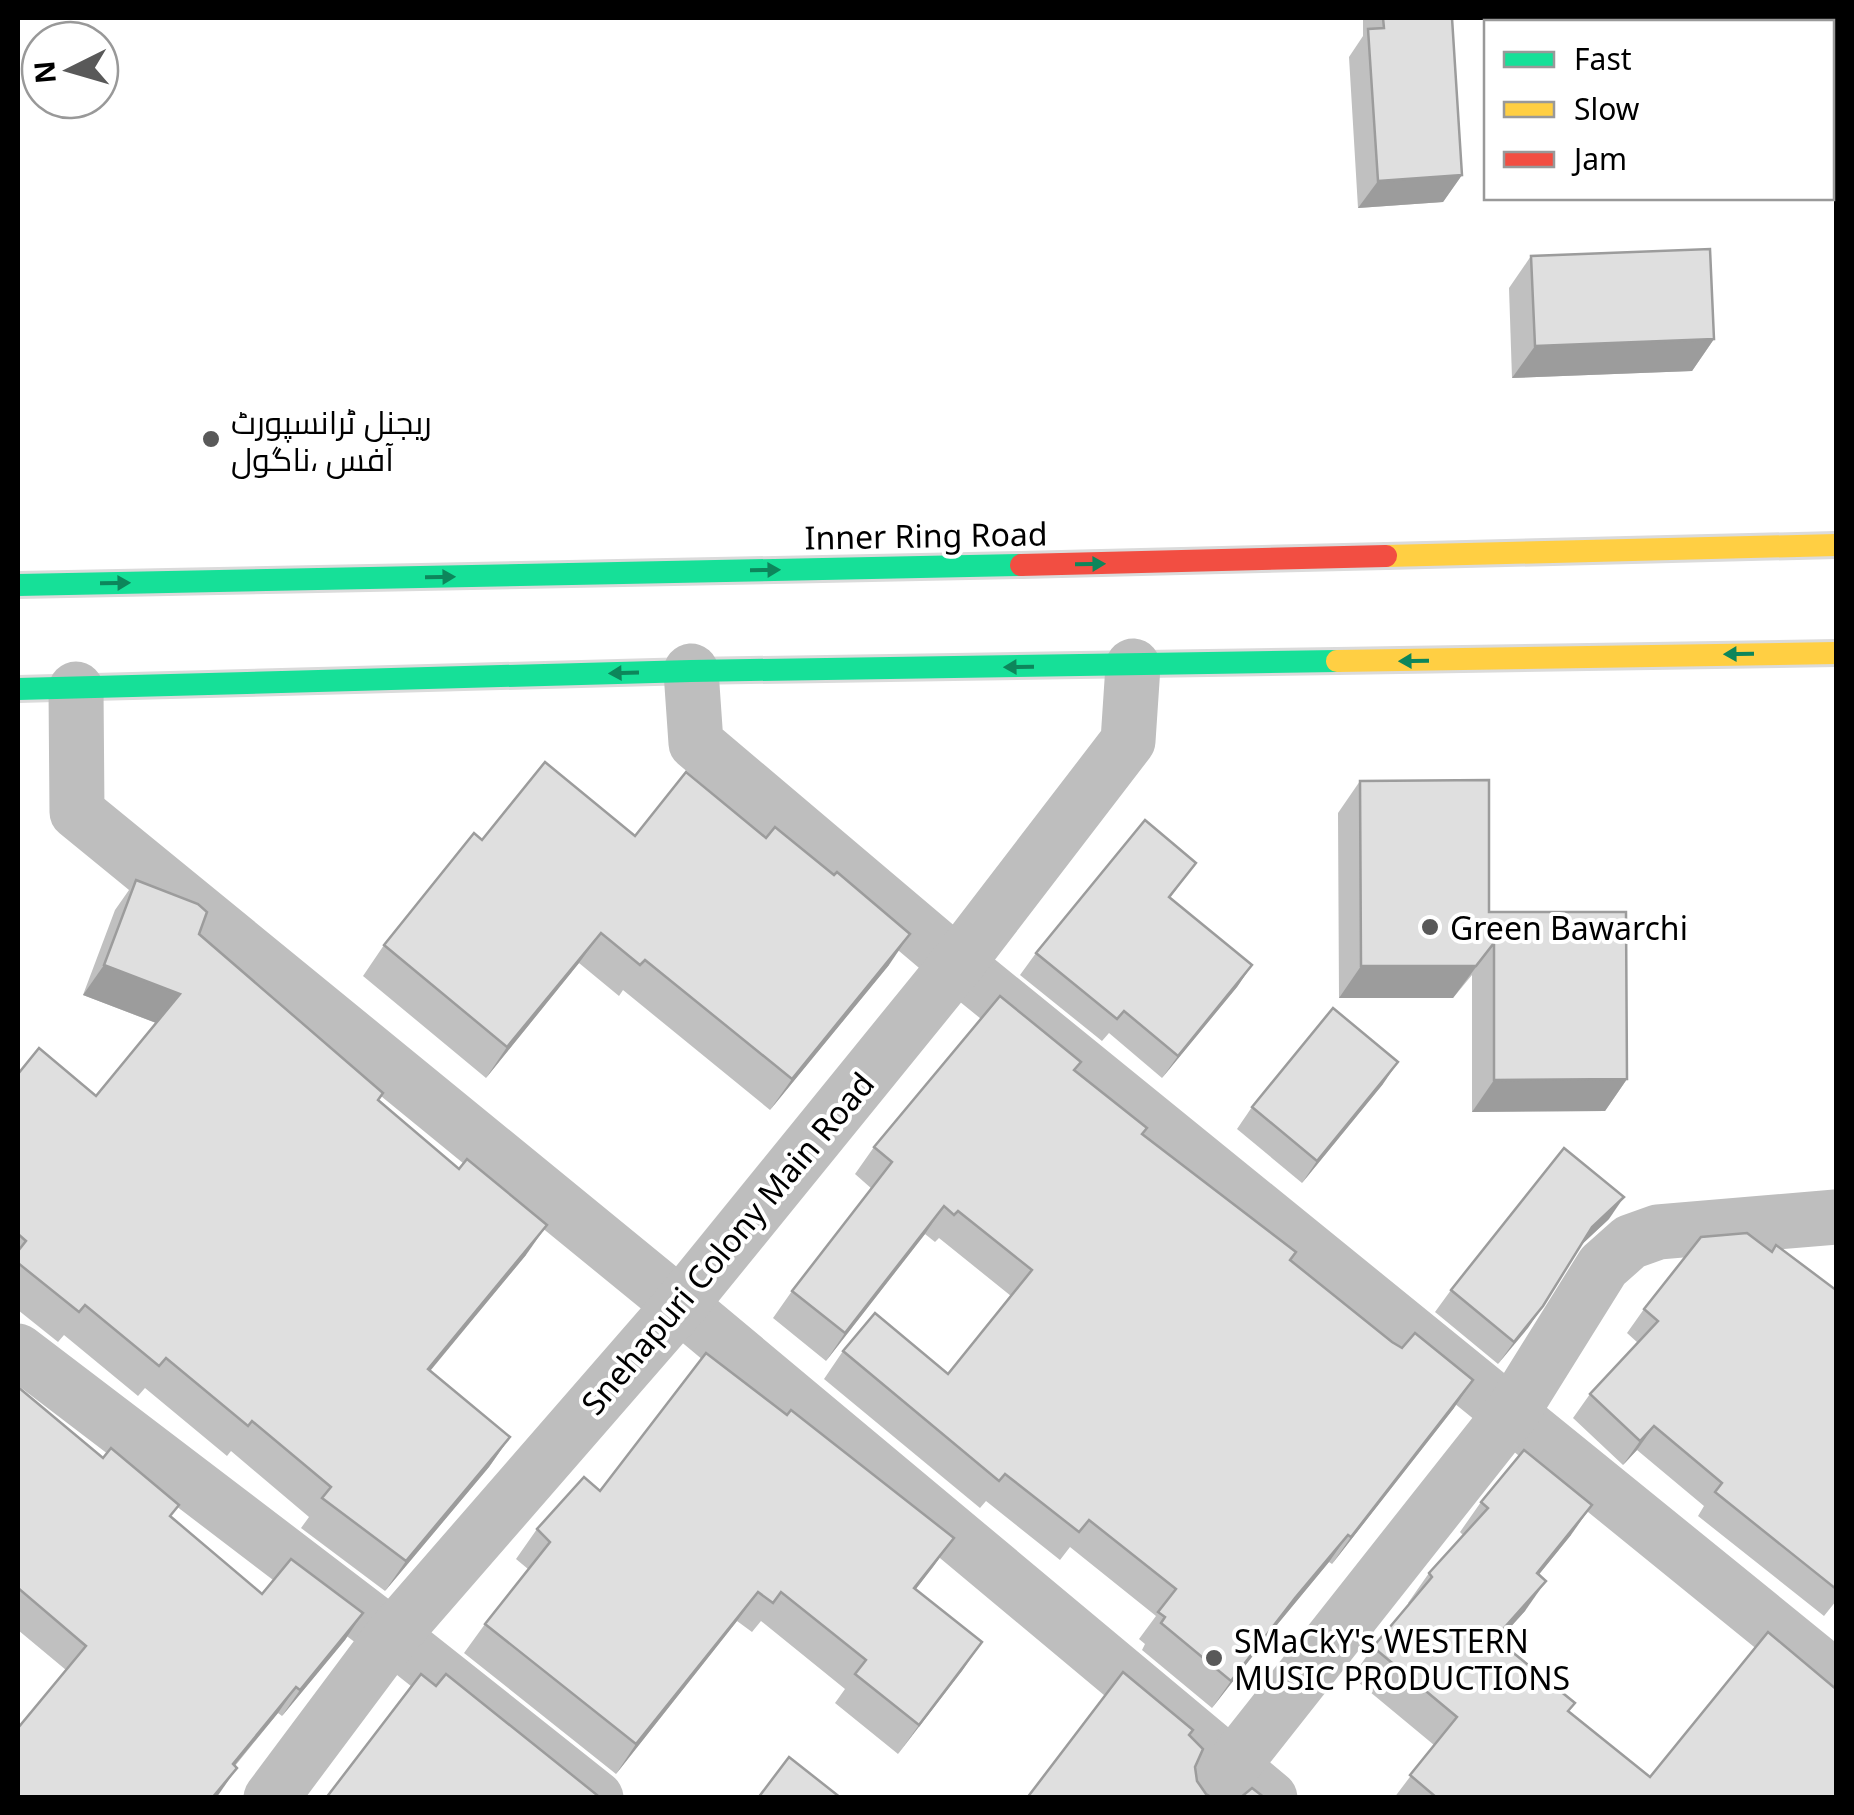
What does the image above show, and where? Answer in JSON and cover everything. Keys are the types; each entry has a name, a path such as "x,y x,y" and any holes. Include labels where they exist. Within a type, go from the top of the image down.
{"highway":[{"name":"Inner Ring Road","path":"18,585 1110,564 1836,545"},
{"path":"18,689 691,672 1836,652"}],"street":[{"name":"Snehapuri Colony Main Road","path":"271,1798 392,1636 680,1305 957,964 1128,741 1133,666"},
{"path":"691,672 696,743 957,964 1836,1678"},
{"path":"76,689 77,812 680,1305 1237,1788 1512,1412 1603,1266 1630,1242 1658,1232 1836,1218"},
{"path":"18,1351 392,1636 596,1798"}],"building":[{"path":"1383,18 1452,18 1462,175 1378,181 1368,29 1384,28"},
{"path":"1710,249 1714,339 1535,346 1531,256"},
{"path":"545,762 635,836 686,772 766,838 775,827 834,875 837,872 910,934 792,1079 645,960 640,965 601,933 507,1047 384,945 474,833 482,840"},
{"path":"1489,780 1489,912 1626,912 1627,1079 1494,1080 1494,943 1476,966 1361,966 1360,781"},
{"path":"1145,820 1196,863 1169,897 1252,965 1178,1056 1124,1011 1117,1019 1036,953"},
{"path":"136,880 198,904 207,912 199,934 383,1093 378,1100 459,1169 467,1159 547,1225 428,1369 510,1437 406,1561 322,1498 331,1487 252,1421 248,1426 166,1358 159,1366 85,1305 79,1312 18,1263 18,1251 26,1241 18,1234 18,1074 39,1048 96,1096 180,994 104,965"},
{"path":"1000,996 1081,1062 1074,1070 1147,1128 1142,1134 1296,1252 1290,1260 1392,1342 1402,1348 1415,1333 1473,1380 1351,1537 1348,1535 1295,1598 1231,1681 1161,1623 1165,1617 1158,1612 1176,1589 1089,1520 1079,1532 1005,1474 999,1481 843,1351 875,1313 948,1374 1032,1270 958,1211 954,1215 944,1206 845,1333 792,1291 892,1162 874,1147"},
{"path":"1333,1008 1398,1062 1317,1161 1252,1107"},
{"path":"1564,1148 1624,1197 1592,1227 1543,1306 1514,1342 1451,1290"},
{"path":"1747,1233 1772,1252 1776,1245 1836,1290 1836,1589 1715,1492 1722,1483 1654,1426 1640,1441 1590,1394 1658,1321 1644,1309 1701,1237"},
{"path":"706,1353 787,1415 791,1410 954,1538 914,1588 982,1642 919,1725 855,1674 866,1660 781,1592 773,1603 758,1592 636,1744 485,1624 550,1542 537,1529 584,1477 600,1491"},
{"path":"18,1387 103,1458 111,1448 179,1505 170,1516 262,1594 291,1559 363,1613 233,1764 237,1768 212,1798 18,1798 18,1728 86,1646 18,1588"},
{"path":"1524,1450 1592,1505 1537,1573 1546,1581 1495,1638 1575,1703 1568,1711 1650,1777 1768,1632 1836,1689 1836,1798 1437,1798 1410,1775 1457,1717 1373,1647 1432,1577 1429,1573 1488,1508 1481,1502"},
{"path":"1123,1672 1193,1730 1189,1735 1203,1749 1195,1767 1197,1781 1213,1798 1027,1798"},
{"path":"421,1674 436,1686 446,1674 597,1795 595,1798 326,1798"},
{"path":"789,1757 841,1798 758,1798"},
{"path":"1252,1788 1265,1798 1240,1798"}],"traffic: fast":[{"path":"18,585 1021,565"},
{"path":"18,689 691,671 1337,661"}],"traffic: slow":[{"path":"1386,556 1836,545"},
{"path":"1337,661 1836,653"}],"traffic: jam":[{"path":"1021,565 1386,556"}],"place":[{"name":"ریجنل ٹرانسپورٹ آفس ،ناگول","path":"211,439"},
{"name":"Green Bawarchi","path":"1430,927"},
{"name":"SMaCkY's WESTERN MUSIC PRODUCTIONS","path":"1214,1658"}]}
